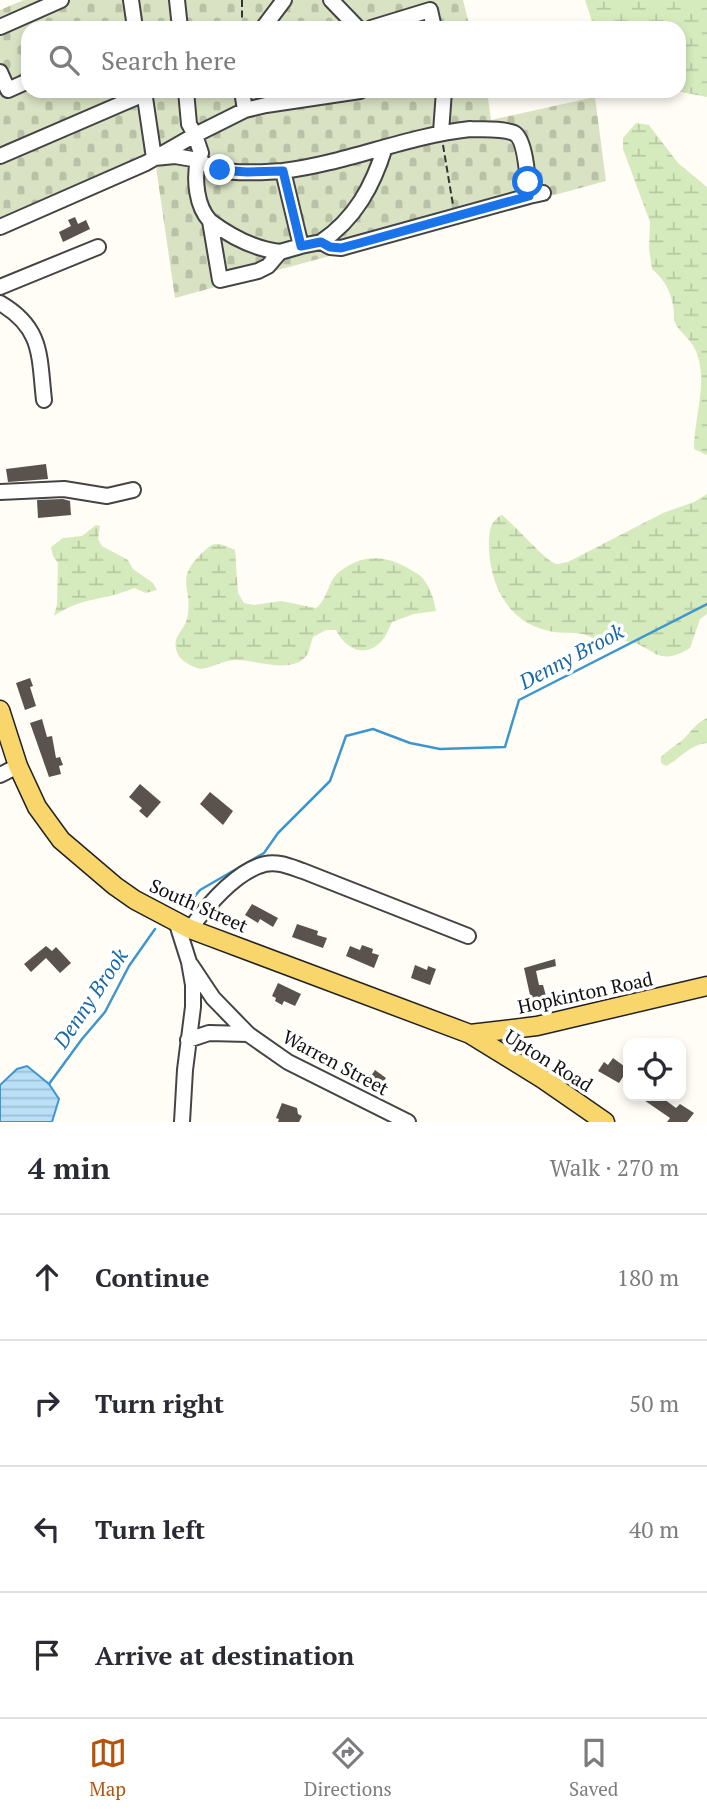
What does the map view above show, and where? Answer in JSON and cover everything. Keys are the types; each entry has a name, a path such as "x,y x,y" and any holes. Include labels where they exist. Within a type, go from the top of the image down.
{"main road":[{"name":"South Street","path":"0,710 18,766 37,807 61,840 135,900 183,925 470,1034"},
{"name":"Hopkinton Road","path":"470,1034 537,1026 707,986"},
{"name":"Upton Road","path":"470,1034 543,1079 605,1122"}],"street":[{"path":"0,27 61,0"},
{"path":"131,0 134,21"},
{"path":"177,0 179,21"},
{"path":"268,21 284,0"},
{"path":"331,0 351,21"},
{"path":"389,21 429,5"},
{"path":"0,72 4,92 21,84"},
{"path":"0,156 130,98"},
{"path":"145,98 154,158"},
{"path":"187,98 189,124 201,153 196,171 199,200 204,215 230,235 269,251 280,252 321,242 334,233 373,184 385,147"},
{"path":"243,98 244,110"},
{"path":"0,228 154,158 244,110 313,98"},
{"path":"441,132 443,98"},
{"path":"154,158 174,156 198,160 209,167 231,172 283,171 441,132 470,129 514,134 522,141 536,194 341,248 330,247 321,242"},
{"path":"283,171 301,246"},
{"path":"209,221 220,280 258,271 268,266 280,252"},
{"path":"0,286 98,247"},
{"path":"0,303 18,313 35,339 44,400"},
{"path":"0,492 64,489 107,496 133,491"},
{"path":"0,775 18,766"},
{"path":"182,1122 193,1007 183,925 244,874 266,864 278,864 303,871 468,936"},
{"name":"Warren Street","path":"189,962 213,998 248,1034 288,1062 408,1122"},
{"path":"188,1040 209,1033 248,1034"}],"path":[{"path":"242,0 242,21"},
{"path":"441,132 454,216"}],"green space":[{"path":"24,0 463,0 468,21 21,21 21,98 488,98 491,120 595,98 606,181 175,298 156,167 0,235 0,10"},
{"path":"585,0 707,0 707,97 686,93 686,21 592,21"},
{"path":"636,123 649,125 678,163 707,187 707,455 694,449 701,391 698,357 693,345 675,322 667,287 652,269 649,248 650,222 623,149 623,138"},
{"path":"707,494 707,614 700,619 690,648 679,654 662,656 626,641 598,640 583,634 545,630 520,618 503,599 497,587 490,561 489,537 492,524 502,515 545,557 558,564 568,562 663,513 694,502"},
{"path":"96,525 100,526 98,539 102,546 128,560 133,569 153,583 157,590 146,593 134,588 75,605 54,616 58,563 51,547 63,538 82,536"},
{"path":"215,544 235,550 238,593 244,603 254,605 281,601 316,608 339,572 357,562 375,558 393,561 420,575 430,591 436,611 414,614 392,622 381,642 368,650 355,649 344,642 336,630 326,630 313,637 308,653 295,664 275,665 233,660 200,669 182,660 175,644 187,619 188,571 202,553"},
{"path":"707,718 707,743 690,749 666,766 661,763 661,757"}],"water":[{"path":"27,1066 49,1084 59,1099 52,1122 0,1122 0,1085 17,1069"}],"building":[{"path":"75,217 78,224 86,220 90,229 63,242 59,232 71,226 68,220"},
{"path":"46,464 48,479 8,482 6,469"},
{"path":"37,500 70,501 71,515 38,518"},
{"path":"30,678 36,706 25,710 16,683"},
{"path":"42,719 47,737 52,736 56,758 60,757 63,765 59,766 61,774 49,777 30,723"},
{"path":"140,784 161,802 147,818 139,811 142,808 129,797"},
{"path":"210,792 233,811 223,825 200,804"},
{"path":"252,904 278,918 273,927 260,919 258,923 245,915"},
{"path":"297,924 318,931 317,935 327,938 323,948 292,937"},
{"path":"362,945 373,949 372,953 379,955 374,968 346,956 350,946 360,950"},
{"path":"46,946 52,951 56,947 71,963 60,973 46,958 31,972 24,964"},
{"path":"555,959 556,966 536,971 539,985 543,985 546,996 542,997 544,1002 532,1004 524,968"},
{"path":"415,965 427,970 428,966 436,969 430,985 411,978"},
{"path":"278,983 301,994 295,1006 284,1001 282,1005 275,1001 276,998 272,996"},
{"path":"613,1058 623,1065 623,1077 619,1083 598,1071 604,1062 608,1065"},
{"path":"375,1070 386,1078 382,1083 389,1088 384,1094 367,1082"},
{"path":"645,1101 667,1101 676,1108 680,1104 694,1113 687,1122 667,1122 670,1118"},
{"path":"282,1103 297,1108 298,1114 302,1116 299,1122 278,1122 279,1119 276,1118"}],"waterway":[{"name":"Denny Brook","path":"184,909 200,890 264,853 278,833 330,781 346,736 373,729 410,743 440,749 505,747 519,700 707,604"},
{"name":"Denny Brook","path":"49,1084 105,1012 129,966 155,929"}],"route":[{"path":"220,170 283,171 301,246 321,242 335,248 529,196 528,182"}]}
